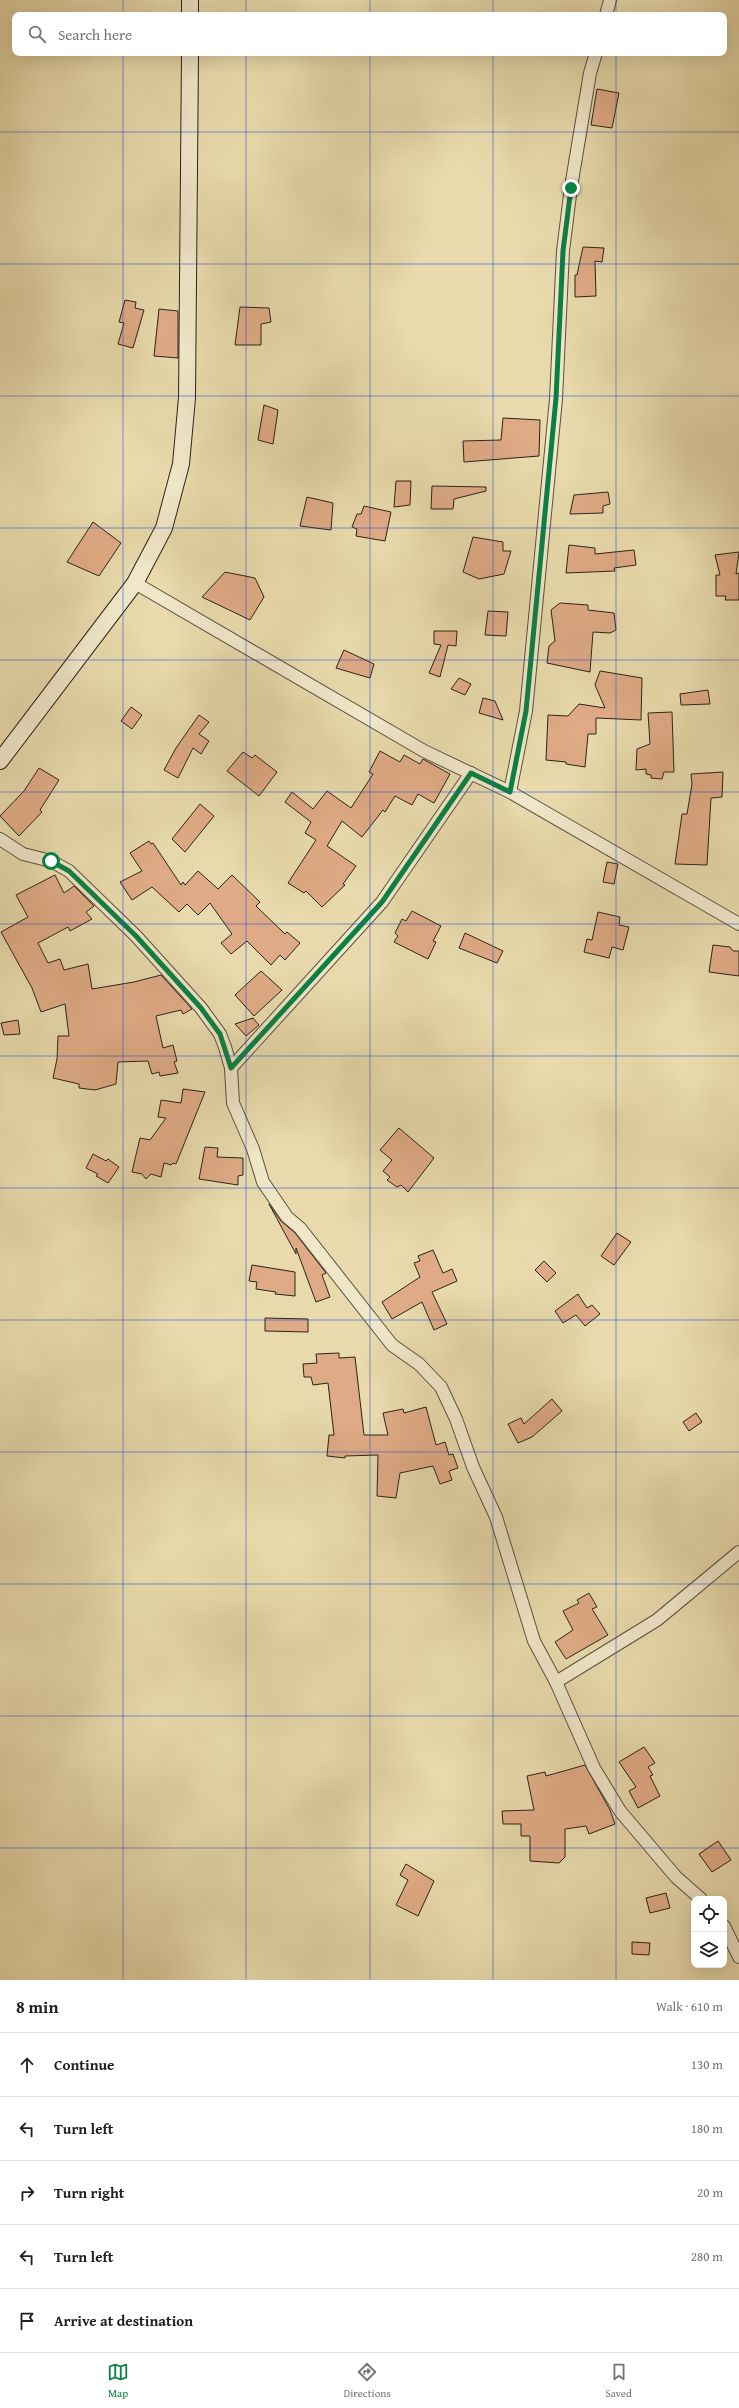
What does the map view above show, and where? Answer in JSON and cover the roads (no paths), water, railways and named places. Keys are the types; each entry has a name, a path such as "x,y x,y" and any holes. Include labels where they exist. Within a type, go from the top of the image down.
{"main road":[{"path":"190,0 190,12"},
{"path":"0,761 135,583 164,528 181,464 187,398 190,56"}],"street":[{"path":"607,12 610,0"},
{"path":"510,792 526,711 556,398 563,251 571,188 595,56"},
{"path":"135,583 424,751 510,792 739,924"},
{"path":"231,1068 382,902 471,773"},
{"path":"0,839 23,854 51,861 69,871 136,936 201,1008 220,1034 231,1068 233,1103 253,1149 264,1182 288,1217 300,1228 392,1345 419,1364 440,1387 456,1419 473,1467 496,1517 534,1641 556,1682 594,1768 620,1811 676,1877 698,1896"},
{"path":"556,1682 657,1620 739,1552"},
{"path":"727,1932 739,1958"}]}
